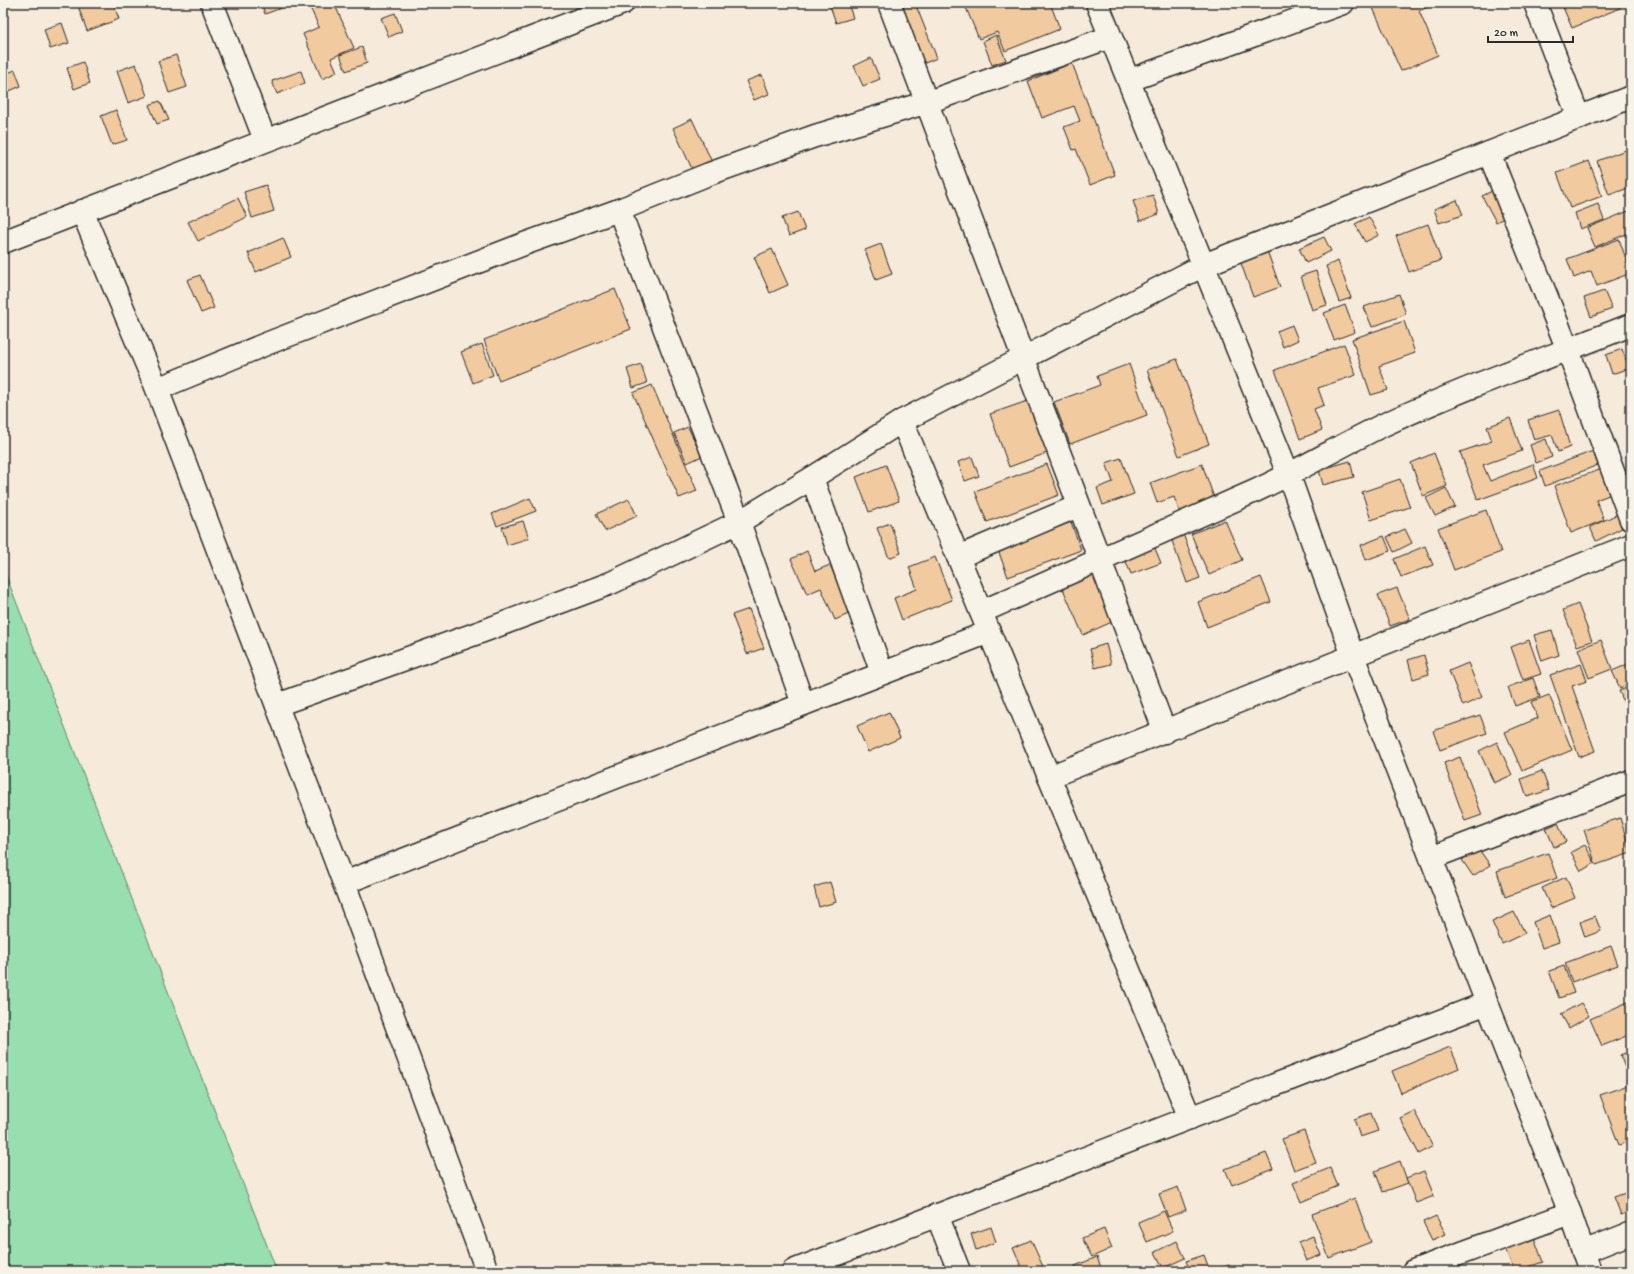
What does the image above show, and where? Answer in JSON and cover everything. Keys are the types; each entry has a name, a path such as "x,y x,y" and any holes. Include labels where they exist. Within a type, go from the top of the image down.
{"street":[{"path":"212,3 265,140"},
{"path":"3,242 623,3"},
{"path":"889,3 928,102 1024,356 1078,506 1165,732"},
{"path":"1097,3 1110,37 1130,80 1289,476 1354,656 1487,1003 1570,1213 1586,1261 1631,1233"},
{"path":"1130,80 1343,3"},
{"path":"1535,3 1579,118"},
{"path":"157,389 273,341 524,244 619,210 709,174 815,136 928,102 1110,37"},
{"path":"277,705 486,630 611,583 739,522 902,421 1024,356 1204,265 1579,118 1631,96"},
{"path":"1489,153 1568,350 1631,520"},
{"path":"619,210 739,522 803,704"},
{"path":"82,211 157,389 344,884 487,1271"},
{"path":"344,884 882,673 985,622 1099,560 1289,476 1335,449 1388,423 1446,398 1631,325"},
{"path":"902,421 1190,1118"},
{"path":"812,478 882,673"},
{"path":"958,557 1078,506"},
{"path":"1049,777 1631,545"},
{"path":"1431,858 1631,781"},
{"path":"793,1271 1487,1003"},
{"path":"1413,1271 1570,1213"},
{"path":"937,1215 959,1271"}],"green space":[{"path":"3,568 277,1271 3,1271"}],"building":[{"path":"77,3 113,3 119,19 87,31"},
{"path":"261,3 295,3 265,14"},
{"path":"308,3 334,3 354,48 331,58 337,72 322,79 303,34 319,27"},
{"path":"829,3 848,3 853,18 836,23"},
{"path":"895,3 915,3 937,58 920,65"},
{"path":"964,3 986,3 987,6 994,3 1050,3 1060,29 1005,51 997,32 979,39"},
{"path":"1384,3 1437,3 1419,11 1438,55 1401,71 1373,8"},
{"path":"1568,3 1618,3 1620,8 1572,28 1562,5"},
{"path":"395,13 402,31 389,37 381,18"},
{"path":"62,23 69,43 50,49 44,29"},
{"path":"996,35 1006,60 992,65 983,41"},
{"path":"362,47 367,63 346,71 340,55"},
{"path":"3,52 8,66 3,68"},
{"path":"176,55 187,87 169,93 158,61"},
{"path":"871,58 880,79 863,86 854,66"},
{"path":"83,62 90,83 74,89 67,68"},
{"path":"1072,63 1115,175 1090,185 1076,149 1073,150 1064,127 1080,121 1074,106 1042,118 1028,81"},
{"path":"136,64 147,96 128,103 117,71"},
{"path":"15,70 21,86 7,92 3,81 3,75"},
{"path":"301,71 305,83 277,94 272,81"},
{"path":"762,75 769,94 754,100 746,81"},
{"path":"160,101 169,120 157,124 149,105"},
{"path":"116,110 127,140 112,145 101,116"},
{"path":"692,119 712,162 693,171 673,128"},
{"path":"1631,148 1631,187 1609,195 1597,161"},
{"path":"1589,161 1602,196 1570,208 1557,173"},
{"path":"266,185 274,211 252,218 244,192"},
{"path":"1494,190 1508,216 1496,222 1482,196"},
{"path":"1153,195 1159,214 1140,221 1133,201"},
{"path":"238,198 247,217 198,241 188,222"},
{"path":"1457,200 1463,215 1439,223 1434,209"},
{"path":"1598,204 1604,220 1580,229 1575,213"},
{"path":"1631,210 1631,232 1595,247 1587,228"},
{"path":"798,212 805,230 789,236 782,218"},
{"path":"1369,217 1379,235 1365,242 1355,224"},
{"path":"1428,224 1441,260 1409,272 1396,236"},
{"path":"1324,237 1331,251 1306,263 1299,248"},
{"path":"283,238 291,257 256,272 248,253"},
{"path":"1619,239 1631,273 1597,286 1591,271 1574,278 1567,259"},
{"path":"1264,242 1280,287 1253,297 1237,252"},
{"path":"881,244 892,274 876,280 865,250"},
{"path":"772,249 788,285 770,293 754,257"},
{"path":"1338,261 1351,298 1339,302 1326,266"},
{"path":"1316,271 1327,305 1312,310 1301,276"},
{"path":"200,275 214,308 201,313 187,280"},
{"path":"615,289 631,329 499,381 484,340"},
{"path":"1604,291 1612,309 1591,317 1584,298"},
{"path":"1399,294 1406,314 1372,327 1364,307"},
{"path":"1345,305 1355,332 1334,340 1324,313"},
{"path":"1404,321 1415,353 1379,366 1388,390 1371,395 1352,339"},
{"path":"1292,325 1298,340 1283,347 1277,331"},
{"path":"482,344 493,375 473,383 461,352"},
{"path":"1344,344 1356,375 1318,388 1324,405 1314,409 1322,430 1300,439 1275,370"},
{"path":"1622,349 1629,368 1612,374 1606,355"},
{"path":"1177,359 1209,444 1179,456 1147,370"},
{"path":"641,364 647,383 633,388 627,369"},
{"path":"1129,364 1147,415 1070,444 1054,402 1100,385 1097,376"},
{"path":"652,385 697,491 679,498 633,393"},
{"path":"1036,398 1055,450 1009,467 990,414"},
{"path":"1559,410 1570,447 1558,452 1552,435 1534,440 1528,420"},
{"path":"1510,418 1522,451 1483,465 1490,481 1533,464 1538,478 1478,500 1460,452 1492,441 1487,427"},
{"path":"688,427 702,456 687,463 674,433"},
{"path":"1546,439 1552,457 1536,463 1530,445"},
{"path":"1593,451 1598,465 1545,486 1540,471"},
{"path":"1434,453 1447,486 1423,496 1411,463"},
{"path":"972,457 979,476 965,481 958,462"},
{"path":"1121,458 1134,494 1103,505 1097,488 1113,482 1106,463"},
{"path":"1350,461 1354,477 1323,485 1319,470"},
{"path":"1047,464 1059,495 987,522 975,491"},
{"path":"1202,464 1216,503 1181,516 1174,497 1157,503 1150,483"},
{"path":"886,465 899,501 869,512 856,477"},
{"path":"1605,468 1614,493 1596,500 1604,520 1571,533 1554,486"},
{"path":"1400,479 1410,507 1371,520 1362,492"},
{"path":"1446,488 1455,507 1435,516 1426,498"},
{"path":"530,498 536,511 497,526 492,514"},
{"path":"629,499 637,516 605,531 596,514"},
{"path":"1486,510 1501,552 1454,570 1438,528"},
{"path":"1622,512 1628,525 1596,541 1590,527"},
{"path":"1225,520 1242,560 1209,575 1191,534"},
{"path":"523,521 529,538 507,545 502,527"},
{"path":"1071,522 1081,550 1008,577 998,550"},
{"path":"890,523 901,553 889,558 877,528"},
{"path":"1405,529 1412,543 1394,552 1387,537"},
{"path":"1183,534 1200,578 1187,583 1171,538"},
{"path":"1384,536 1390,551 1366,560 1361,545"},
{"path":"1154,546 1161,563 1131,574 1124,557"},
{"path":"1425,546 1433,565 1401,577 1394,559"},
{"path":"807,551 815,571 830,565 851,613 835,620 821,588 807,594 791,559"},
{"path":"935,557 952,600 902,620 894,598 917,589 909,567"},
{"path":"1091,568 1114,621 1083,635 1060,582"},
{"path":"1261,577 1271,602 1207,627 1198,602"},
{"path":"1397,588 1410,619 1390,626 1378,595"},
{"path":"1578,604 1592,641 1577,646 1563,610"},
{"path":"749,609 764,648 747,654 732,615"},
{"path":"1552,630 1559,655 1542,661 1534,635"},
{"path":"1529,640 1541,674 1523,680 1511,647"},
{"path":"1601,640 1612,669 1589,678 1578,649"},
{"path":"1106,644 1111,664 1095,668 1090,649"},
{"path":"1424,655 1429,674 1413,679 1408,660"},
{"path":"1468,663 1482,697 1463,706 1449,671"},
{"path":"1631,663 1631,683 1620,688 1612,671"},
{"path":"1581,664 1587,681 1572,686 1595,751 1579,757 1550,675"},
{"path":"1533,678 1540,697 1515,706 1508,687"},
{"path":"1631,686 1631,718 1619,691"},
{"path":"1549,695 1572,750 1522,771 1505,732 1538,718 1531,702"},
{"path":"889,712 900,738 868,752 857,726"},
{"path":"1480,715 1487,733 1440,750 1433,731"},
{"path":"1497,742 1512,775 1494,783 1479,751"},
{"path":"1460,757 1482,815 1465,821 1444,763"},
{"path":"1542,771 1549,790 1527,797 1521,779"},
{"path":"1620,818 1631,853 1596,865 1584,830"},
{"path":"1558,823 1566,842 1554,847 1546,828"},
{"path":"1585,845 1595,863 1581,871 1571,852"},
{"path":"1478,848 1490,865 1473,876 1462,860"},
{"path":"1548,853 1557,878 1505,897 1497,871"},
{"path":"1566,877 1575,898 1551,908 1542,888"},
{"path":"830,882 836,902 819,907 814,887"},
{"path":"1514,912 1525,933 1502,944 1492,922"},
{"path":"1550,915 1559,942 1542,948 1533,922"},
{"path":"1595,916 1601,931 1585,937 1580,922"},
{"path":"1611,946 1618,965 1572,982 1565,963"},
{"path":"1564,966 1574,993 1559,998 1549,971"},
{"path":"1628,1002 1631,1010 1631,1034 1602,1046 1590,1019"},
{"path":"1581,1003 1589,1016 1569,1028 1561,1014"},
{"path":"1450,1047 1459,1068 1401,1093 1392,1071"},
{"path":"1631,1051 1631,1072 1627,1073 1620,1055"},
{"path":"1631,1084 1631,1141 1619,1145 1600,1095"},
{"path":"1414,1111 1433,1146 1419,1154 1400,1118"},
{"path":"1371,1113 1378,1131 1360,1137 1354,1119"},
{"path":"1304,1131 1316,1162 1294,1170 1282,1139"},
{"path":"1266,1153 1273,1169 1232,1185 1225,1169"},
{"path":"1400,1161 1408,1183 1383,1192 1375,1171"},
{"path":"1330,1168 1338,1186 1301,1202 1293,1183"},
{"path":"1424,1171 1434,1196 1416,1203 1406,1178"},
{"path":"1178,1187 1186,1210 1168,1217 1159,1194"},
{"path":"1631,1191 1631,1211 1621,1215 1614,1197"},
{"path":"1355,1198 1371,1242 1329,1258 1312,1214"},
{"path":"1164,1211 1173,1231 1147,1242 1138,1222"},
{"path":"1436,1216 1446,1234 1432,1240 1423,1222"},
{"path":"991,1227 996,1242 976,1250 971,1234"},
{"path":"1104,1229 1112,1248 1092,1257 1082,1238"},
{"path":"1532,1232 1543,1262 1528,1267 1530,1271 1514,1271 1503,1243"},
{"path":"1313,1236 1321,1255 1306,1261 1298,1242"},
{"path":"1031,1240 1045,1271 1023,1271 1013,1248"},
{"path":"1177,1241 1185,1258 1163,1268 1155,1252"},
{"path":"1204,1255 1210,1271 1190,1271 1186,1261"},
{"path":"1097,1257 1102,1271 1077,1271 1075,1266"},
{"path":"1229,1265 1231,1271 1214,1271"}]}
